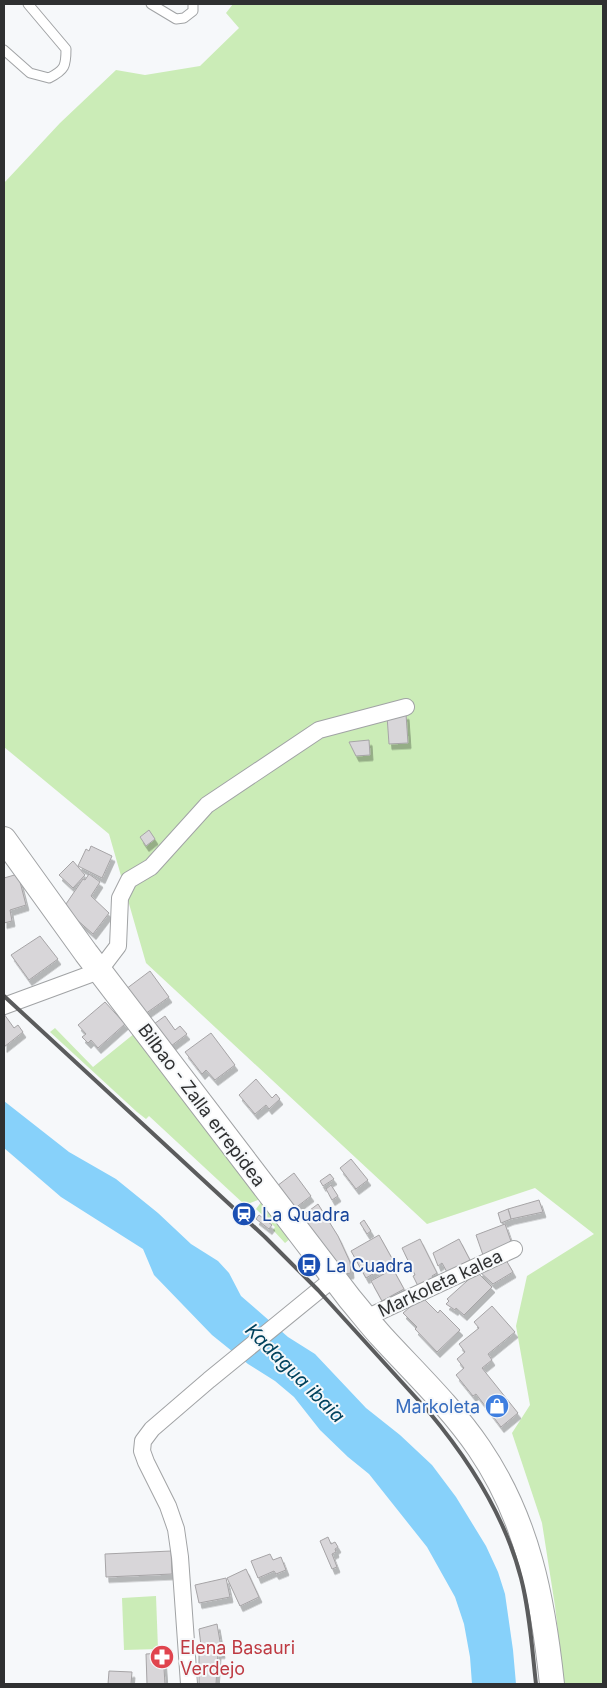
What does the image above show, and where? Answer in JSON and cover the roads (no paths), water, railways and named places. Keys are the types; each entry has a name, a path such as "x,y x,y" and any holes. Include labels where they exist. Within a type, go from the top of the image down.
{"street":[{"path":"4,1006 100,971 118,946 120,898 129,880 151,867 207,805 319,730 406,707"},
{"name":"Bilbao - Zalla errepidea","path":"4,839 100,971 334,1278 366,1318 449,1409 480,1449 497,1479 516,1520 533,1568 542,1612 552,1684"},
{"name":"Markoleta kalea","path":"366,1318 514,1249"},
{"path":"189,1684 180,1557 176,1530 168,1506 146,1462 142,1450 143,1441 152,1429 208,1380 334,1278"}],"lane":[{"path":"4,50 30,73 49,78 60,72 66,63 66,49 28,4"},
{"path":"151,4 176,19 184,18 193,11 193,4"}],"water":[{"name":"Kadagua ibaia","path":"4,1101 69,1152 116,1179 158,1213 191,1244 218,1261 229,1273 241,1296 288,1337 315,1354 366,1408 400,1435 432,1465 456,1497 486,1546 498,1572 505,1594 516,1684 472,1684 470,1657 464,1624 455,1597 427,1547 369,1474 320,1430 294,1397 212,1335 154,1275 143,1249 61,1197 4,1148"}],"railway":[{"path":"4,996 265,1237 318,1290 444,1430 484,1490 506,1533 514,1555 527,1604 536,1684"}],"place":[{"name":"La Quadra","path":"244,1214"},
{"name":"La Cuadra","path":"309,1265"},
{"name":"Markoleta","path":"497,1406"},
{"name":"Elena Basauri Verdejo","path":"162,1657"}]}
